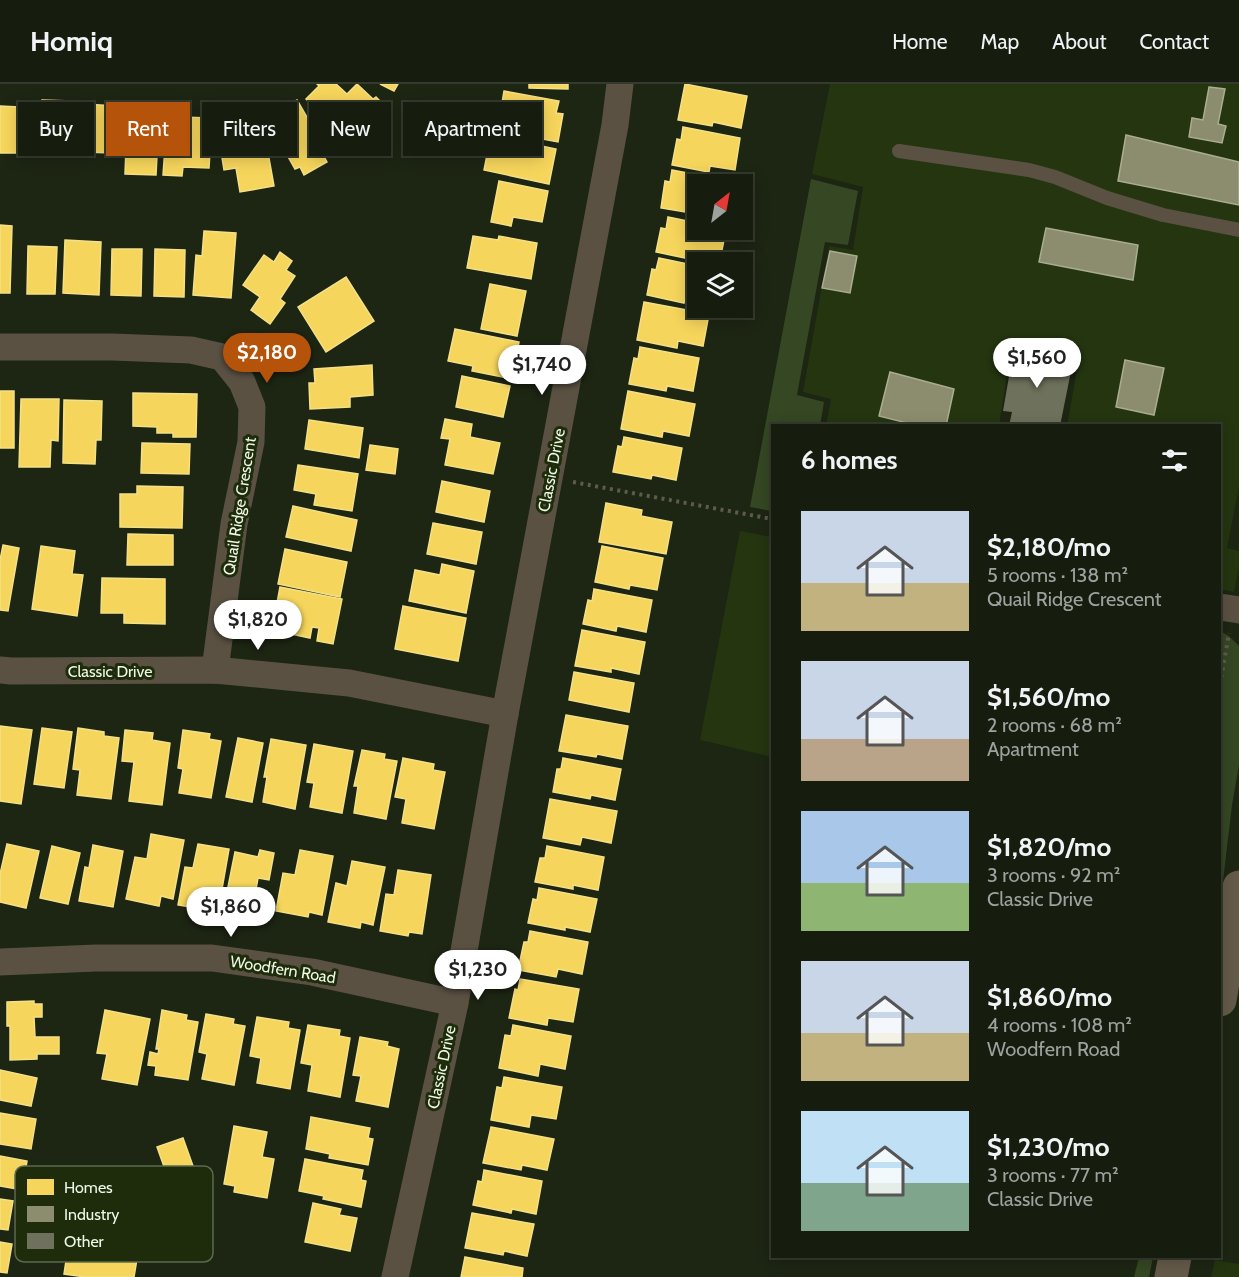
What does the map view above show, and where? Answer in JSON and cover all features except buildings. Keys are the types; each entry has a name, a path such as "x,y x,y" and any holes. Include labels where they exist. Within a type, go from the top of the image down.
{"main road":[{"path":"1221,994 1239,887"},
{"path":"1172,1277 1175,1258"}],"street":[{"name":"Classic Drive","path":"395,1277 455,1003 505,714 613,137 620,84"},
{"name":"Quail Ridge Crescent","path":"0,347 191,350 222,357 242,382 252,407 251,442 234,524 215,670"},
{"path":"1221,607 1234,621"},
{"name":"Classic Drive","path":"0,670 215,670 349,683 505,714"},
{"name":"Woodfern Road","path":"0,962 96,958 212,958 312,972 455,1003"}],"lane":[{"path":"899,151 1029,170 1163,215 1239,230"}],"path":[{"path":"582,484 771,519"},
{"path":"1221,680 1234,621"}],"shaded area":[{"path":"830,84 1239,84 1239,487 1227,548 1239,551 1239,568 1234,592 1221,589 1221,424 1067,424 1079,358 1012,343 999,424 826,424 831,399 803,392 829,246 853,250 863,187 812,174"},
{"path":"811,179 858,191 848,245 825,242 797,395 824,402 820,424 771,424 771,511 750,507"},
{"path":"740,531 771,537 771,757 700,740"},
{"path":"1221,632 1239,646 1239,765 1221,898"},
{"path":"1139,1258 1153,1258 1149,1277 1134,1277"},
{"path":"1215,1260 1239,1264 1239,1277 1211,1277"}]}
